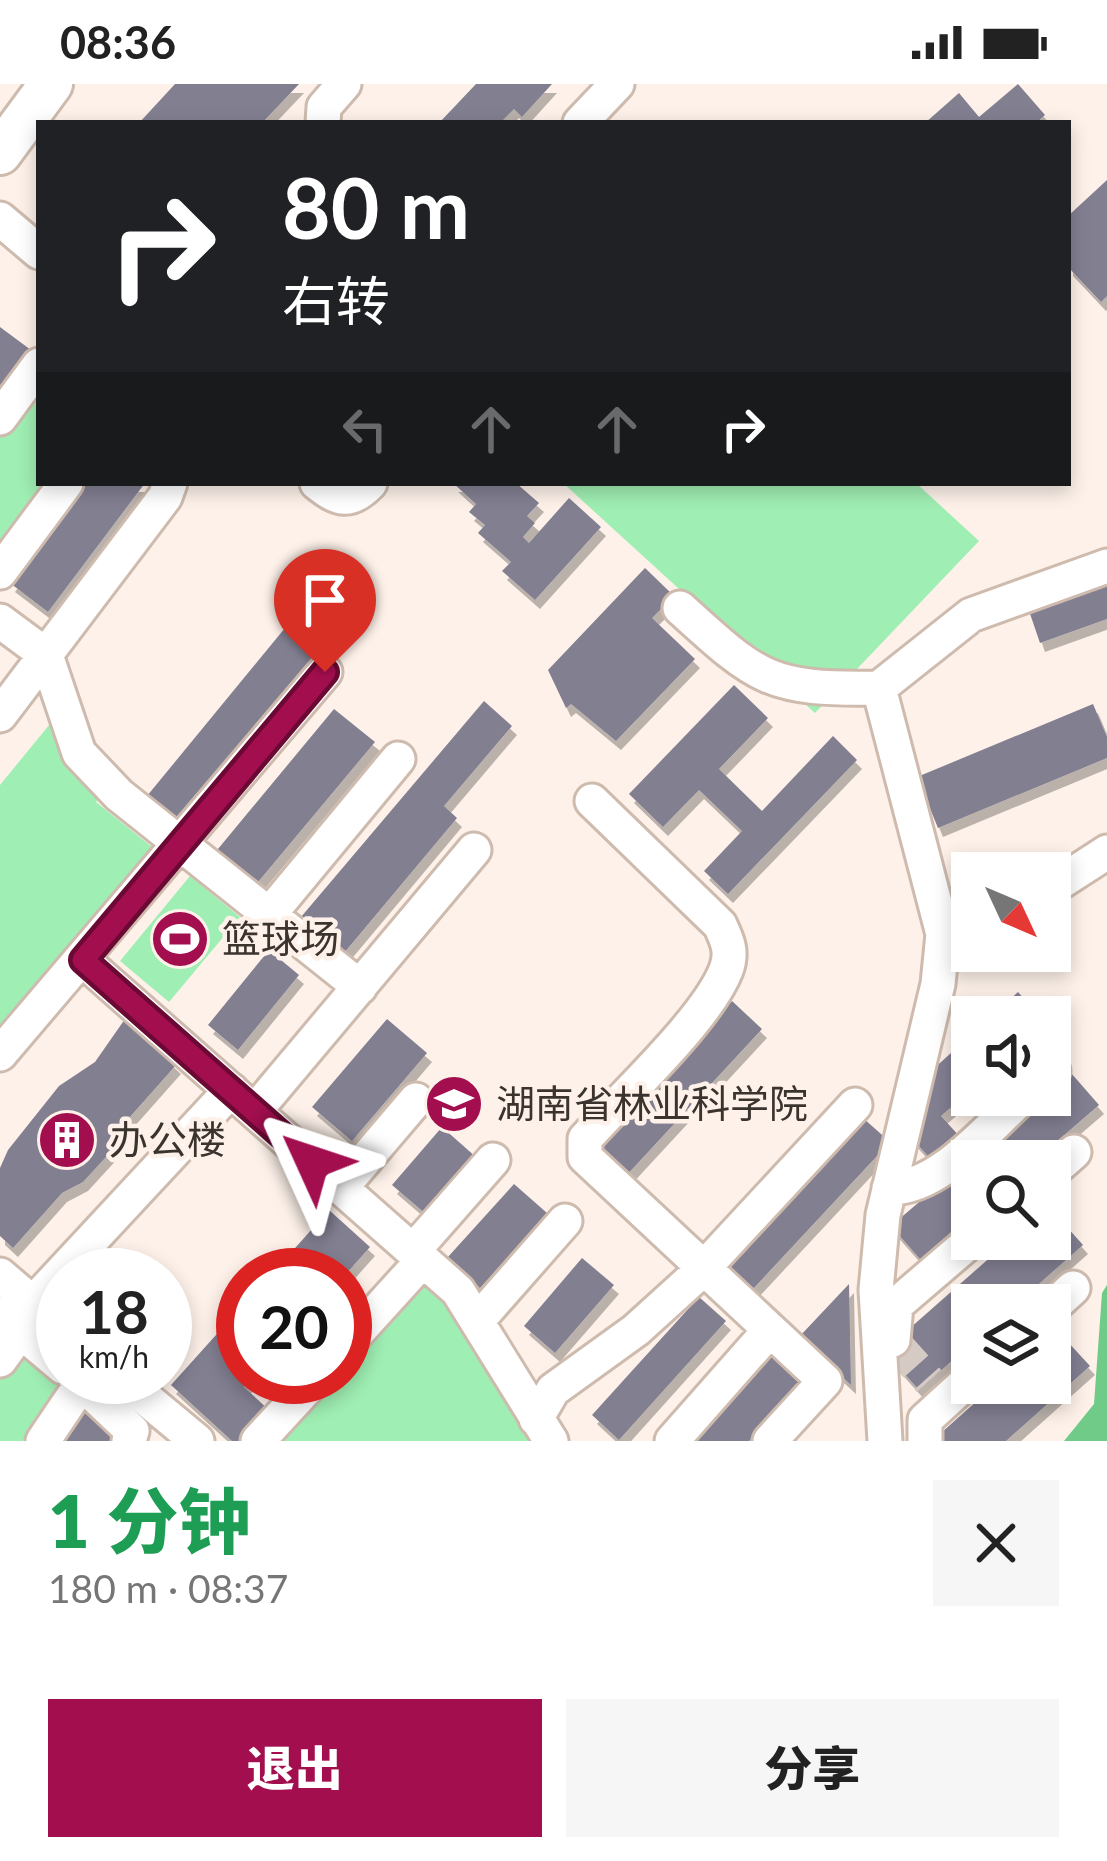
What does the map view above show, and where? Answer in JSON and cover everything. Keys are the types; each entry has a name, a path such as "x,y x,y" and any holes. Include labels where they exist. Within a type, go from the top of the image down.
{"main road":[{"path":"0,153 51,84"}],"street":[{"path":"323,120 325,106 344,84"},
{"path":"583,120 617,84"},
{"path":"0,219 36,249"},
{"path":"0,418 36,369"},
{"path":"0,572 64,486"},
{"path":"0,715 169,486"},
{"path":"321,486 336,499 350,499 366,486"},
{"path":"680,608 748,670 809,689 879,688 971,615 1107,566"},
{"path":"0,621 46,655 79,753 180,847 360,987"},
{"path":"0,1054 325,672"},
{"path":"879,688 951,910"},
{"path":"268,916 398,759"},
{"path":"592,801 720,925 730,946 727,970 707,1002 585,1139 585,1157 825,1381 770,1441"},
{"path":"0,1360 18,1316 360,987 475,850"},
{"path":"1071,875 1107,852"},
{"path":"885,1441 889,1189 938,984 951,950"},
{"path":"83,960 458,1291 544,1430"},
{"path":"341,1188 416,1100"},
{"path":"544,1430 553,1390 636,1330 701,1270 855,1105"},
{"path":"889,1189 910,1189 1001,1116"},
{"path":"372,1313 493,1160"},
{"path":"478,1320 565,1221"},
{"path":"886,1307 951,1256"},
{"path":"0,1275 18,1316"},
{"path":"886,1307 895,1342"},
{"path":"672,1441 769,1331"},
{"path":"925,1441 925,1420 938,1391 951,1386"},
{"path":"43,1441 61,1404"},
{"path":"107,1404 125,1419 132,1431 130,1441"},
{"path":"152,1404 196,1441"},
{"path":"258,1441 292,1404"}],"green space":[{"path":"36,384 36,486 52,486 0,555 0,432"},
{"path":"566,486 919,486 979,541 815,713"},
{"path":"59,713 104,791 96,802 152,847 0,1031 0,785"},
{"name":"篮球场","path":"190,876 240,917 169,1002 120,961"},
{"path":"425,1271 458,1303 538,1441 269,1441 303,1404 372,1404 372,1329"},
{"path":"1107,1285 1107,1441 1064,1441 1094,1404 1102,1293"},
{"path":"20,1348 36,1361 36,1404 53,1404 27,1441 0,1441 0,1375"}],"building":[{"path":"175,84 299,84 265,120 142,120"},
{"path":"476,84 552,84 522,117 514,109 503,120 442,120"},
{"path":"1018,84 1045,115 1039,120 928,120 959,93 979,117"},
{"path":"1107,180 1107,296 1101,302 1071,270 1071,213"},
{"path":"0,327 35,353 0,400"},
{"path":"83,486 143,486 48,612 10,583"},
{"path":"456,486 519,486 539,503 527,516 535,523 523,537 529,543 569,498 601,527 535,600 502,571 511,562 478,533 485,525 469,512 476,504"},
{"path":"645,568 674,596 652,618 695,659 616,741 571,704 566,708 548,670"},
{"path":"1107,572 1107,619 1040,643 1026,602"},
{"path":"322,583 353,610 179,823 147,796"},
{"path":"734,685 768,718 719,769 762,811 833,736 857,760 728,894 704,871 742,831 699,790 663,827 629,794"},
{"path":"484,701 512,726 444,806 457,818 344,953 301,917"},
{"path":"1093,704 1107,737 1107,758 938,828 917,777"},
{"path":"334,709 375,742 253,888 213,855"},
{"path":"269,950 299,975 238,1050 208,1025"},
{"path":"732,1001 762,1029 624,1178 594,1151"},
{"name":"办公楼","path":"125,1019 176,1065 129,1118 116,1146 83,1182 62,1193 13,1248 0,1236 0,1168 8,1150 59,1086 95,1062"},
{"path":"387,1019 427,1053 352,1141 312,1107"},
{"path":"951,1053 951,1107 941,1116 961,1138 951,1140 951,1147 934,1163 904,1129 920,1081"},
{"path":"1071,1073 1099,1105 1058,1140 992,1140 1020,1116 1071,1116"},
{"path":"863,1118 890,1142 752,1290 726,1265"},
{"path":"442,1127 477,1158 427,1215 392,1185"},
{"path":"951,1175 951,1232 920,1259 891,1226"},
{"path":"514,1184 547,1213 480,1288 447,1258"},
{"path":"329,1210 370,1247 369,1248 295,1248"},
{"path":"1071,1232 1083,1245 1071,1256"},
{"path":"582,1258 614,1285 555,1353 524,1326"},
{"path":"987,1260 1066,1260 1039,1284 960,1284"},
{"path":"849,1284 851,1385 799,1337"},
{"path":"951,1292 951,1362 919,1390 884,1351"},
{"path":"699,1297 726,1321 619,1440 592,1415"},
{"path":"216,1335 216,1404 262,1404 269,1410 241,1441 232,1441 192,1404 192,1362"},
{"path":"1071,1345 1090,1366 1071,1383"},
{"path":"773,1349 805,1377 749,1441 693,1441"},
{"path":"973,1404 1047,1404 1006,1441 932,1441"},
{"path":"81,1407 125,1436 121,1441 58,1441"}],"tunnel":[{"path":"894,1342 929,1381"}],"place":[{"name":"篮球场","path":"180,939"},
{"name":"湖南省林业科学院","path":"454,1104"},
{"name":"办公楼","path":"67,1140"}],"route":[{"path":"312,1162 83,960 325,672"}]}
